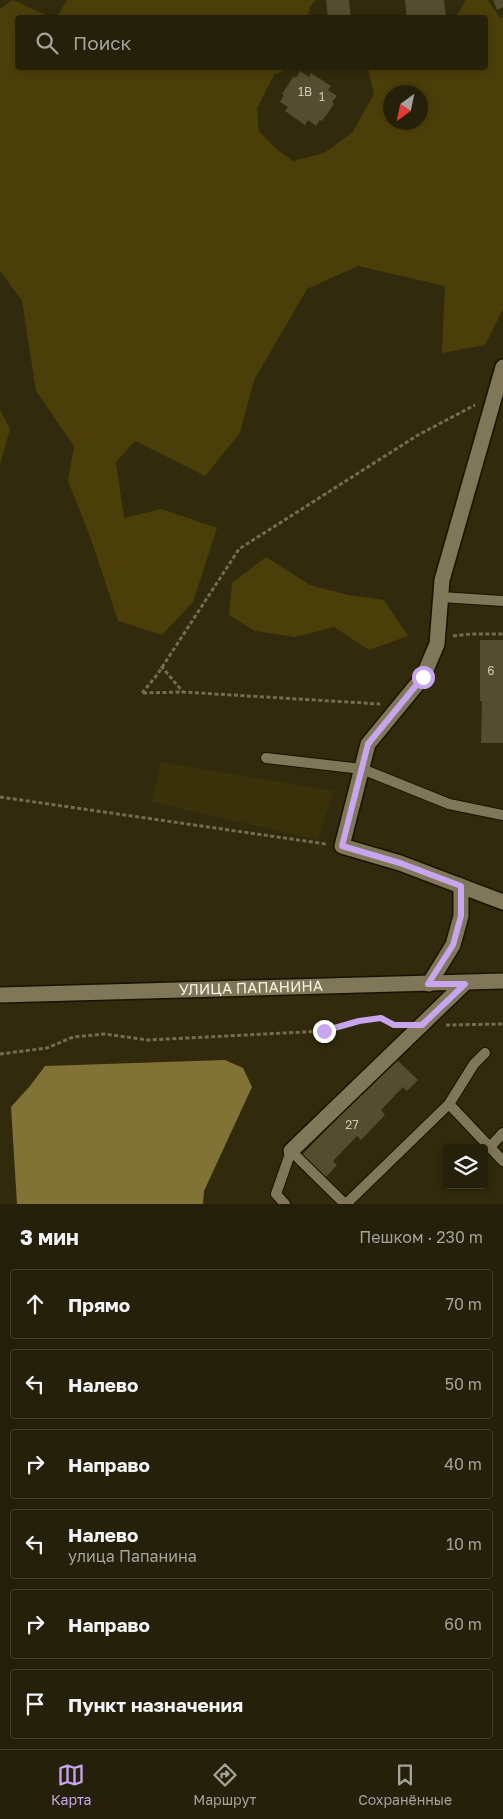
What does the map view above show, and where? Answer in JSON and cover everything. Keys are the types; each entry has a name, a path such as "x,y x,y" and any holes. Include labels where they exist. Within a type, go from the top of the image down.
{"street":[{"path":"503,367 494,392 442,580 437,644 423,677 398,705 368,744 342,846 400,863 503,902"},
{"path":"428,984 453,945 461,916 461,886"},
{"name":"УЛИЦА ПАПАНИНА","path":"0,995 503,982"},
{"path":"292,1151 465,984"}],"lane":[{"path":"441,597 503,601"},
{"path":"266,758 362,769 449,804 503,815"},
{"path":"285,1204 276,1194 292,1151 346,1204 449,1104 474,1064 485,1053"},
{"path":"449,1104 503,1161"},
{"path":"490,1147 503,1133"}],"path":[{"path":"398,705 183,692 142,693 162,666 238,549 418,435 462,413 494,392"},
{"path":"454,636 503,634"},
{"path":"162,666 183,692"},
{"path":"0,797 342,846"},
{"path":"0,1054 47,1048 73,1038 105,1034 148,1040 324,1031 359,1021 381,1018 394,1025 503,1024"}],"shaded area":[{"path":"13,0 46,15 15,15 15,70 285,70 274,75 257,108 259,131 275,148 293,161 324,153 352,133 374,94 368,70 488,70 488,15 457,15 466,0 488,0 500,18 503,17 503,309 485,345 442,353 445,286 358,266 307,289 254,380 240,433 205,476 135,441 116,462 124,518 161,509 217,528 193,602 162,635 118,621 91,539 68,481 74,446 36,391 22,301 0,271 0,9"},
{"path":"67,0 316,0 310,7 308,15 58,15"},
{"path":"0,410 10,429 0,464"},
{"path":"266,557 310,585 348,595 384,600 408,636 369,650 334,627 295,637 255,631 229,615 232,583"},
{"path":"161,762 334,791 318,840 151,802"},
{"path":"225,1060 243,1068 252,1087 204,1191 203,1204 17,1204 11,1107 45,1066"}],"building":[{"path":"326,0 349,0 351,15 328,15"},
{"path":"405,0 444,0 446,15 407,15"},
{"path":"493,0 503,0 503,7 497,10"},
{"path":"300,71 309,77 311,73 331,86 328,90 337,96 332,102 334,104 316,126 308,120 305,125 285,111 288,107 280,102 284,95 282,94 294,76 296,78"},
{"path":"480,640 503,640 503,743 481,743"},
{"path":"395,1058 418,1080 407,1091 403,1087 381,1110 385,1115 361,1140 357,1136 333,1161 337,1165 323,1180 299,1158"}],"route":[{"path":"324,1031 359,1021 381,1018 394,1025 422,1025 465,984 428,984 453,945 461,916 461,886 400,863 342,846 368,744 398,705 423,677"}]}
